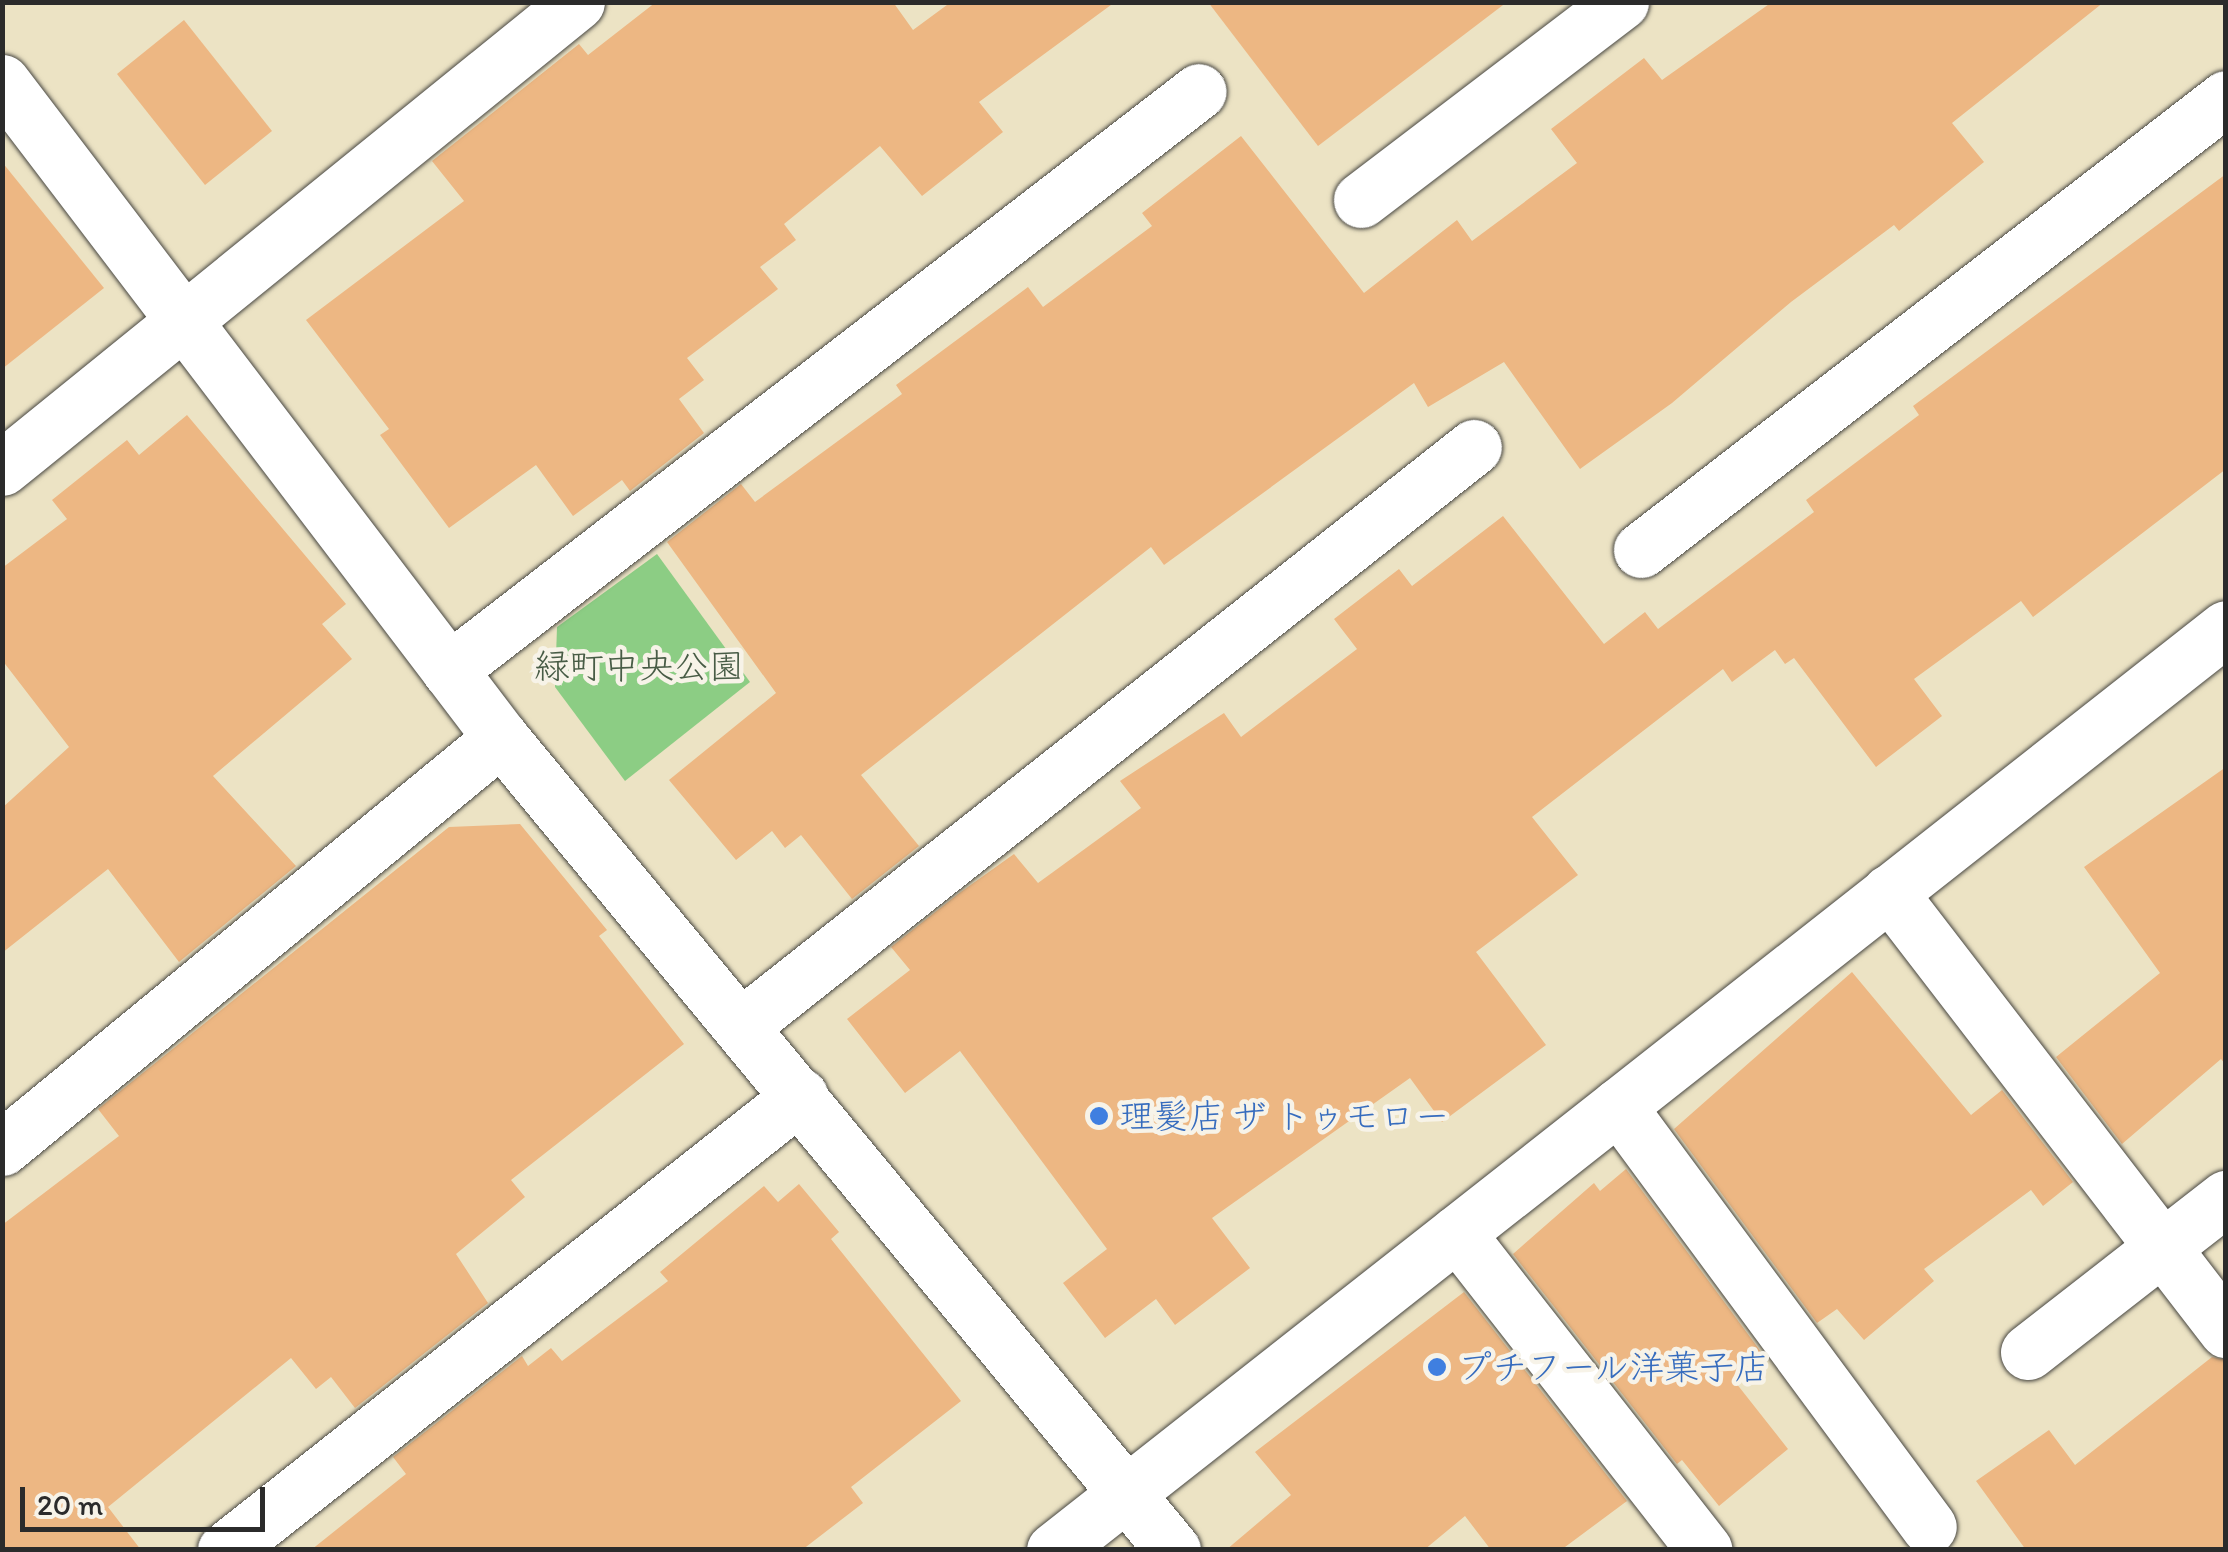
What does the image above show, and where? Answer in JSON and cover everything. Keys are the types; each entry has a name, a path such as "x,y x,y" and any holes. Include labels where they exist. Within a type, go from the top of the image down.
{"street":[{"path":"2,468 186,323 577,2"},
{"path":"1360,200 1621,2"},
{"path":"2,82 501,738 1173,1550"},
{"path":"449,670 1199,91"},
{"path":"1642,550 2226,98"},
{"path":"741,1026 1474,447"},
{"path":"1054,1550 2226,628"},
{"path":"2,1148 501,738"},
{"path":"1888,892 2226,1330"},
{"path":"225,1550 800,1096"},
{"path":"1618,1106 1929,1527"},
{"path":"2028,1352 2226,1198"},
{"path":"1456,1233 1705,1550"}],"green space":[{"name":"緑町中央公園","path":"657,554 750,682 625,781 555,687 557,627"}],"building":[{"path":"656,2 893,2 913,30 951,2 1115,2 979,102 1003,132 922,196 880,146 784,224 796,240 760,267 778,289 687,358 704,380 679,399 704,433 630,491 622,480 573,516 536,465 449,528 380,435 389,429 306,320 464,201 432,161 579,44 588,55"},
{"path":"1208,2 1507,2 1318,146"},
{"path":"1772,2 2104,2 1952,123 1984,162 1899,231 1894,225 1791,302 1672,403 1580,469 1504,362 1428,407 1414,383 1164,565 1151,547 861,775 919,846 852,899 801,835 785,848 772,831 736,860 669,780 776,693 667,542 741,484 755,502 902,394 896,385 1028,287 1043,307 1152,226 1142,213 1241,136 1364,293 1457,220 1472,241 1577,163 1551,129 1644,58 1662,80"},
{"path":"184,20 272,131 205,185 117,74"},
{"path":"2,162 104,288 2,369"},
{"path":"2226,174 2226,469 2033,617 2021,601 1914,679 1942,716 1876,767 1794,658 1785,664 1775,650 1732,682 1723,669 1532,817 1578,875 1476,952 1546,1045 1442,1122 1410,1078 1212,1218 1250,1268 1175,1325 1156,1299 1105,1338 1063,1283 1107,1249 960,1051 905,1093 847,1019 910,970 891,947 958,894 1014,854 1038,883 1141,808 1120,781 1224,713 1241,737 1357,649 1334,619 1399,569 1412,586 1503,516 1604,644 1645,612 1658,629 1814,512 1806,500 1919,415 1913,406"},
{"path":"187,415 346,604 322,624 352,659 213,776 296,866 179,962 108,869 2,953 2,808 69,747 2,660 2,568 67,519 52,500 127,440 139,455"},
{"path":"2226,767 2226,1065 2221,1059 2122,1144 2056,1057 2160,973 2084,867"},
{"path":"520,824 607,930 599,936 684,1044 511,1180 525,1197 456,1254 488,1303 355,1408 331,1377 316,1389 291,1358 108,1507 141,1550 2,1550 2,1225 119,1136 98,1109 449,827"},
{"path":"1852,972 1971,1115 2002,1090 2073,1182 2043,1206 2031,1190 1924,1269 1934,1281 1864,1340 1837,1309 1817,1323 1674,1129"},
{"path":"1626,1169 1767,1360 1736,1383 1788,1449 1719,1506 1682,1460 1677,1464 1513,1254 1594,1183 1600,1191"},
{"path":"799,1184 839,1232 831,1239 961,1401 851,1487 863,1503 802,1550 311,1550 406,1474 393,1457 522,1356 528,1366 551,1348 562,1361 668,1281 660,1272 764,1186 778,1202"},
{"path":"1464,1292 1627,1501 1561,1550 1491,1550 1465,1516 1424,1550 1226,1550 1291,1495 1255,1452"},
{"path":"2212,1357 2226,1360 2226,1550 2026,1550 1976,1481 2049,1430 2075,1465"}],"place":[{"name":"理髪店 ザ トゥモロー","path":"1099,1116"},
{"name":"プチフール洋菓子店","path":"1437,1367"}]}
